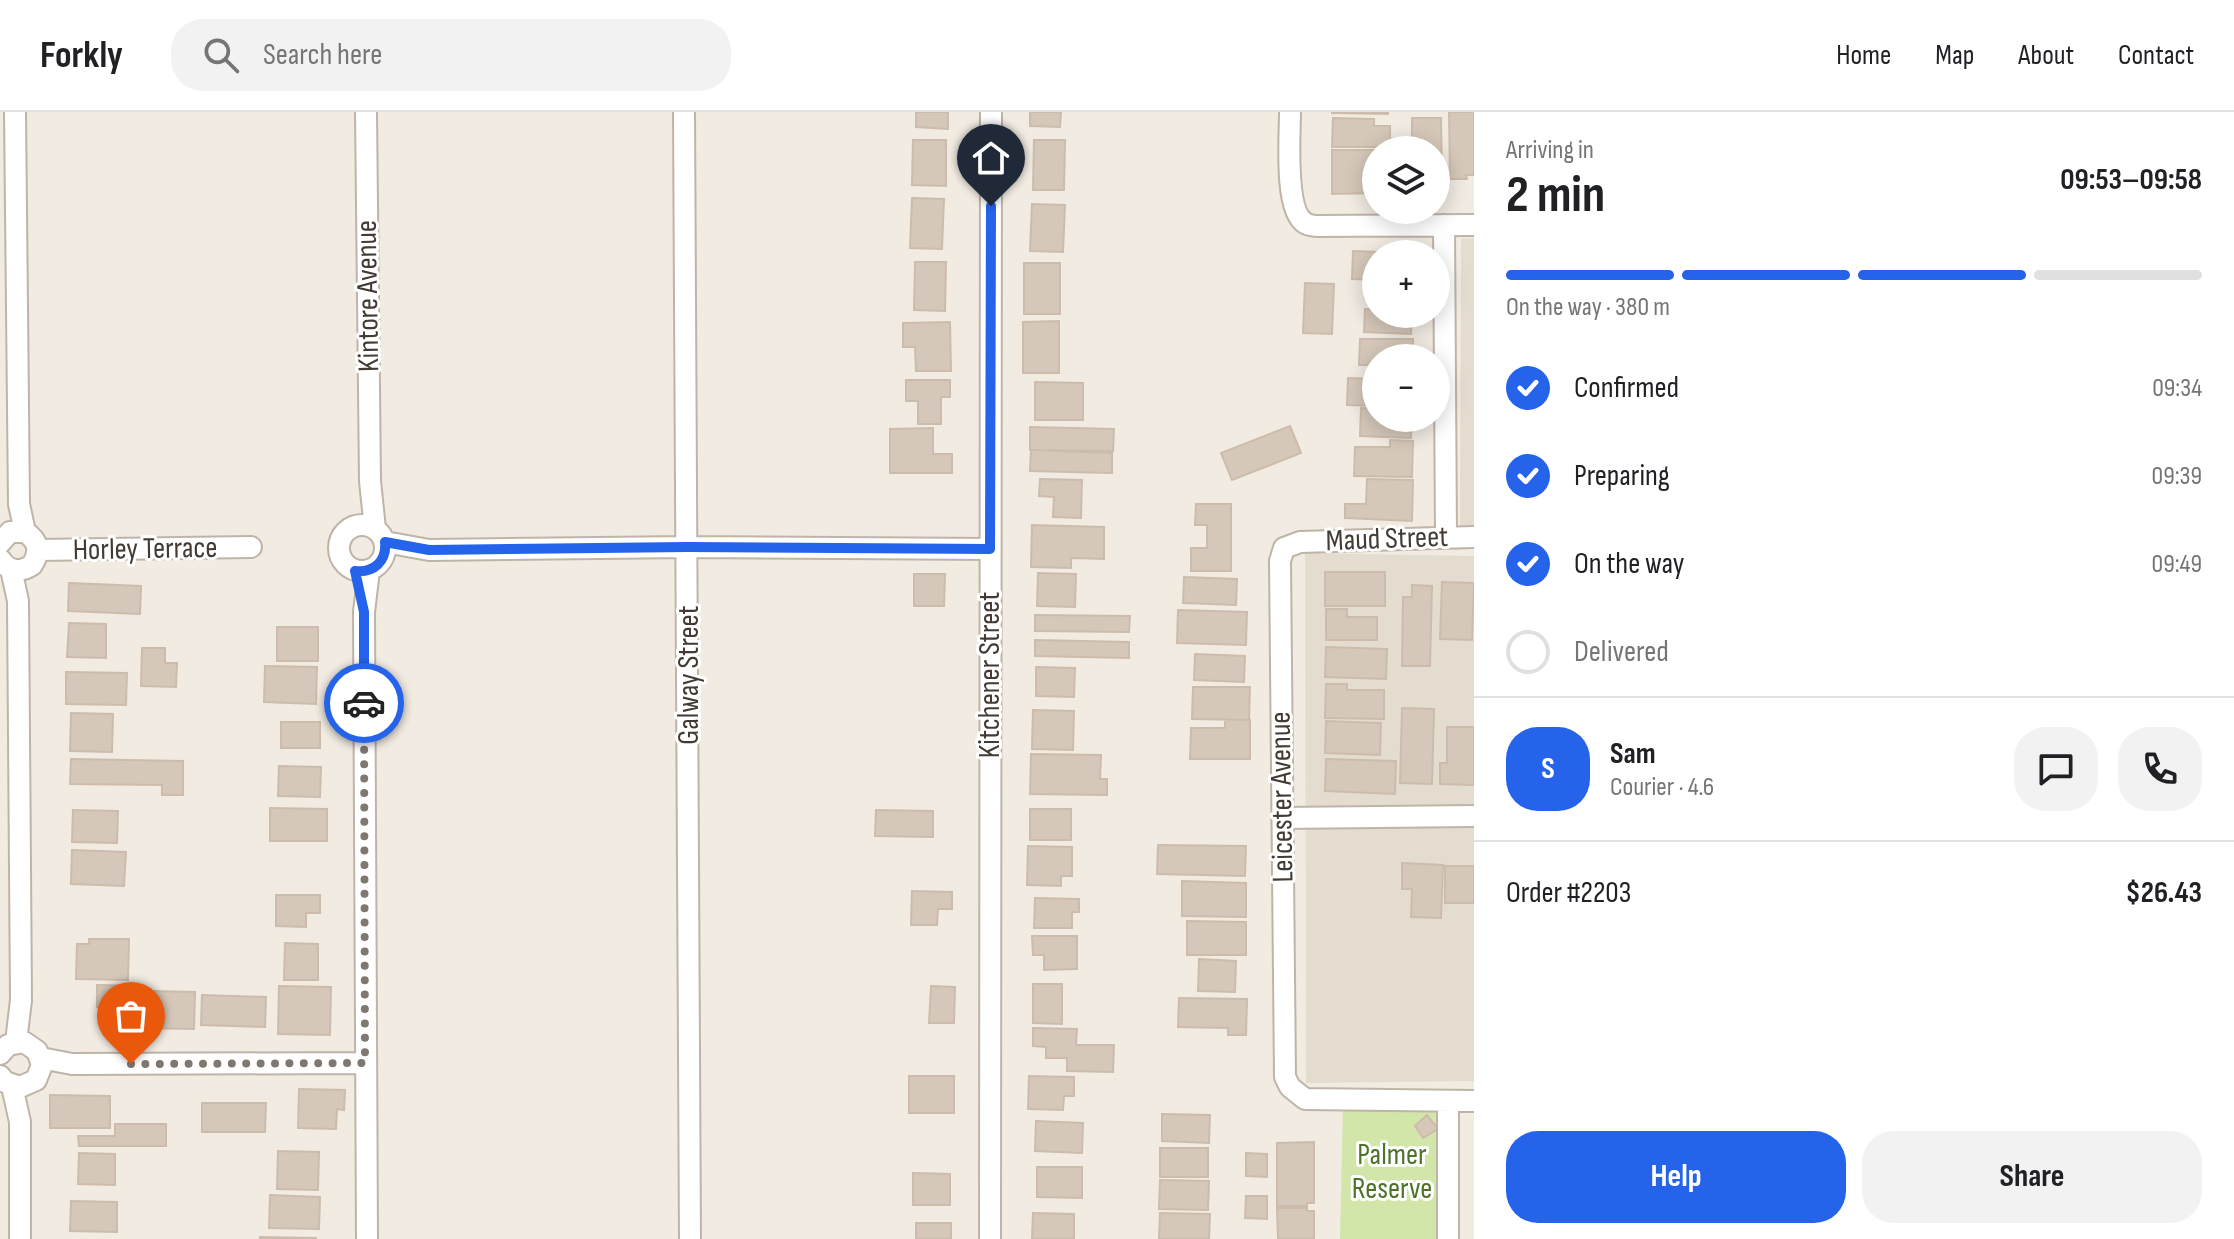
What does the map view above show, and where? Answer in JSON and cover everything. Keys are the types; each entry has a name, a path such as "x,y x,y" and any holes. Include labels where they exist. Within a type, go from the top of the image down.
{"street":[{"path":"15,112 19,504 12,536 37,543 38,550 37,558 12,566 18,598 20,1239"},
{"name":"Kintore Avenue","path":"366,112 373,532"},
{"name":"Galway Street","path":"684,112 690,1239"},
{"name":"Kitchener Street","path":"990,1239 991,112"},
{"path":"1290,112 1291,191 1298,216 1306,224 1474,225"},
{"path":"1444,225 1446,537"},
{"path":"429,550 373,532 344,533 339,548 342,561 368,568 429,550 688,547 990,549"},
{"path":"367,1239 364,612 368,568 384,556 373,532"},
{"name":"Maud Street","path":"1300,542 1474,537"},
{"name":"Leicester Avenue","path":"1300,542 1284,548 1280,561 1285,1077 1290,1087 1305,1099 1448,1101"},
{"name":"Horley Terrace","path":"38,550 251,547"},
{"path":"1282,818 1474,816"},
{"path":"21,1065 365,1063"},
{"path":"1448,1239 1448,1101 1474,1101"}],"shaded area":[{"path":"1474,238 1474,526 1460,526 1461,239"},
{"path":"1305,553 1474,556 1474,1081 1306,1083"}],"green space":[{"name":"Palmer Reserve","path":"1444,1105 1442,1239 1340,1239 1343,1106"}],"building":[{"path":"916,112 948,112 948,129 916,127"},
{"path":"1030,112 1061,112 1060,127 1030,126"},
{"path":"1388,112 1388,114 1332,113"},
{"path":"1449,112 1474,112 1474,175 1466,175 1467,179 1450,179"},
{"path":"1333,118 1374,119 1374,126 1390,126 1390,136 1362,136 1362,147 1332,147"},
{"path":"1412,118 1441,118 1441,136 1412,136"},
{"path":"913,140 946,140 946,186 912,185"},
{"path":"1034,140 1065,140 1064,190 1033,190"},
{"path":"1332,150 1362,150 1362,193 1332,194"},
{"path":"912,198 944,199 942,249 910,248"},
{"path":"1032,204 1065,205 1063,252 1030,251"},
{"path":"1353,251 1362,251 1362,279 1352,279"},
{"path":"915,262 946,262 945,311 914,310"},
{"path":"1024,263 1060,263 1060,314 1024,314"},
{"path":"1305,283 1334,284 1332,334 1303,333"},
{"path":"1059,321 1059,373 1023,373 1023,322"},
{"path":"950,322 951,371 916,371 915,347 903,347 903,323"},
{"path":"1364,328 1411,328 1411,334 1364,332"},
{"path":"1360,339 1413,339 1413,344 1362,344 1362,365 1359,365"},
{"path":"1348,378 1362,378 1362,406 1347,405"},
{"path":"906,380 950,380 950,397 941,397 941,424 918,424 918,401 906,401"},
{"path":"1035,382 1083,383 1083,420 1035,420"},
{"path":"1361,408 1362,432 1411,432 1411,438 1360,436"},
{"path":"1290,426 1301,453 1232,480 1221,453"},
{"path":"1030,427 1114,429 1113,451 1030,450"},
{"path":"933,428 933,454 952,454 952,473 890,473 890,429"},
{"path":"1390,440 1413,441 1412,477 1354,476 1355,447 1390,447"},
{"path":"1031,450 1112,453 1112,473 1030,471"},
{"path":"1040,479 1082,480 1081,518 1053,517 1054,497 1039,496"},
{"path":"1367,479 1413,480 1412,521 1345,518 1345,504 1366,504"},
{"path":"1196,504 1231,504 1231,571 1191,571 1191,548 1207,548 1207,525 1195,525"},
{"path":"1032,525 1104,527 1104,559 1071,558 1071,568 1031,567"},
{"path":"1325,572 1385,572 1385,606 1325,606"},
{"path":"1038,573 1076,574 1075,607 1037,606"},
{"path":"914,574 945,574 944,606 914,606"},
{"path":"1184,577 1237,579 1236,605 1183,603"},
{"path":"1442,582 1474,583 1472,640 1440,639"},
{"path":"69,583 141,586 140,614 68,611"},
{"path":"1412,585 1432,586 1430,666 1402,666 1403,597 1412,597"},
{"path":"1326,609 1347,609 1347,617 1377,617 1377,640 1326,640"},
{"path":"1178,610 1247,612 1246,645 1177,643"},
{"path":"1035,615 1130,616 1129,632 1035,631"},
{"path":"69,623 106,624 106,658 67,657"},
{"path":"277,627 318,627 318,661 277,661"},
{"path":"1035,640 1129,642 1129,658 1035,656"},
{"path":"1326,647 1387,649 1386,679 1325,677"},
{"path":"142,648 165,648 165,663 177,663 176,687 141,686"},
{"path":"1195,654 1245,656 1244,682 1194,680"},
{"path":"265,666 317,667 316,704 264,702"},
{"path":"1036,667 1075,668 1074,697 1036,696"},
{"path":"66,672 127,673 126,705 66,704"},
{"path":"1326,684 1347,684 1347,690 1384,690 1384,719 1325,718"},
{"path":"1193,687 1250,687 1249,720 1192,719"},
{"path":"1402,708 1434,709 1432,784 1400,783"},
{"path":"1033,710 1074,711 1073,750 1032,749"},
{"path":"71,713 113,714 112,752 70,751"},
{"path":"1225,720 1250,720 1250,759 1190,759 1191,728 1225,728"},
{"path":"1326,721 1381,723 1380,755 1325,753"},
{"path":"281,722 320,722 320,748 281,748"},
{"path":"1447,727 1474,727 1474,785 1440,784 1440,763 1447,763"},
{"path":"1031,754 1101,755 1100,779 1107,779 1107,795 1030,794"},
{"path":"71,759 183,761 183,795 162,795 162,785 70,784"},
{"path":"1326,759 1396,761 1395,794 1325,791"},
{"path":"279,766 321,767 320,797 278,796"},
{"path":"270,808 327,809 327,841 270,841"},
{"path":"1030,809 1071,809 1071,840 1030,840"},
{"path":"73,810 118,811 117,843 72,842"},
{"path":"876,810 933,811 933,837 875,836"},
{"path":"1158,845 1246,846 1245,876 1157,874"},
{"path":"1028,846 1072,847 1072,876 1061,876 1061,886 1027,885"},
{"path":"72,850 126,852 124,886 71,884"},
{"path":"1402,863 1443,865 1441,918 1411,917 1412,889 1402,889"},
{"path":"1445,866 1474,866 1474,903 1445,903"},
{"path":"1182,881 1246,883 1246,917 1182,916"},
{"path":"912,891 952,892 952,909 938,909 937,925 911,925"},
{"path":"276,895 320,895 320,913 306,913 306,927 276,926"},
{"path":"1035,898 1079,899 1079,912 1072,912 1072,928 1034,928"},
{"path":"1187,921 1246,922 1246,955 1187,955"},
{"path":"1032,936 1077,936 1077,969 1044,970 1044,955 1033,955"},
{"path":"89,939 129,939 128,980 76,979 77,944 89,944"},
{"path":"285,943 318,944 318,980 284,980"},
{"path":"1199,959 1236,961 1235,992 1198,991"},
{"path":"1033,984 1062,984 1062,1024 1033,1023"},
{"path":"97,985 144,986 143,1003 136,1002 135,1024 111,1024 111,1007 97,1007"},
{"path":"279,986 331,987 330,1035 278,1034"},
{"path":"931,986 955,987 954,1023 929,1023"},
{"path":"149,991 195,992 194,1029 147,1028"},
{"path":"202,995 266,997 265,1027 201,1025"},
{"path":"1179,998 1247,999 1246,1035 1228,1035 1228,1028 1178,1027"},
{"path":"1033,1028 1077,1029 1076,1045 1114,1045 1113,1072 1067,1071 1067,1058 1046,1058 1046,1047 1033,1046"},
{"path":"909,1076 954,1076 954,1113 909,1113"},
{"path":"1029,1076 1074,1077 1074,1096 1064,1096 1063,1110 1028,1109"},
{"path":"299,1089 345,1090 344,1110 337,1109 336,1129 298,1128"},
{"path":"50,1095 110,1096 110,1128 50,1128"},
{"path":"202,1103 266,1103 265,1132 202,1132"},
{"path":"1162,1114 1210,1115 1209,1143 1162,1141"},
{"path":"1427,1115 1438,1129 1423,1138 1415,1126"},
{"path":"1036,1121 1083,1123 1082,1153 1035,1151"},
{"path":"115,1124 166,1124 166,1146 79,1146 78,1136 115,1136"},
{"path":"1314,1142 1314,1203 1307,1203 1307,1206 1277,1206 1277,1143"},
{"path":"1160,1148 1208,1148 1208,1177 1160,1177"},
{"path":"278,1151 319,1152 318,1190 277,1189"},
{"path":"79,1153 115,1154 115,1185 78,1184"},
{"path":"1246,1153 1267,1154 1267,1177 1246,1176"},
{"path":"1037,1167 1082,1167 1082,1198 1037,1197"},
{"path":"913,1173 950,1174 950,1205 913,1205"},
{"path":"1160,1180 1209,1181 1208,1210 1159,1209"},
{"path":"270,1195 320,1197 319,1229 269,1228"},
{"path":"1246,1196 1267,1196 1267,1219 1245,1218"},
{"path":"71,1201 117,1202 117,1232 70,1231"},
{"path":"1277,1208 1307,1208 1307,1211 1314,1211 1314,1239 1278,1239"},
{"path":"1033,1213 1074,1214 1074,1239 1032,1239"},
{"path":"1160,1213 1210,1214 1209,1239 1159,1239"},
{"path":"916,1223 951,1223 951,1239 916,1239"},
{"path":"316,1238 316,1239 260,1239"}],"way so far":[{"path":"131,1064 365,1063 364,703"}],"route":[{"path":"364,703 364,612 355,571 363,572 380,563 385,542 429,550 688,547 990,549 991,206"}]}
